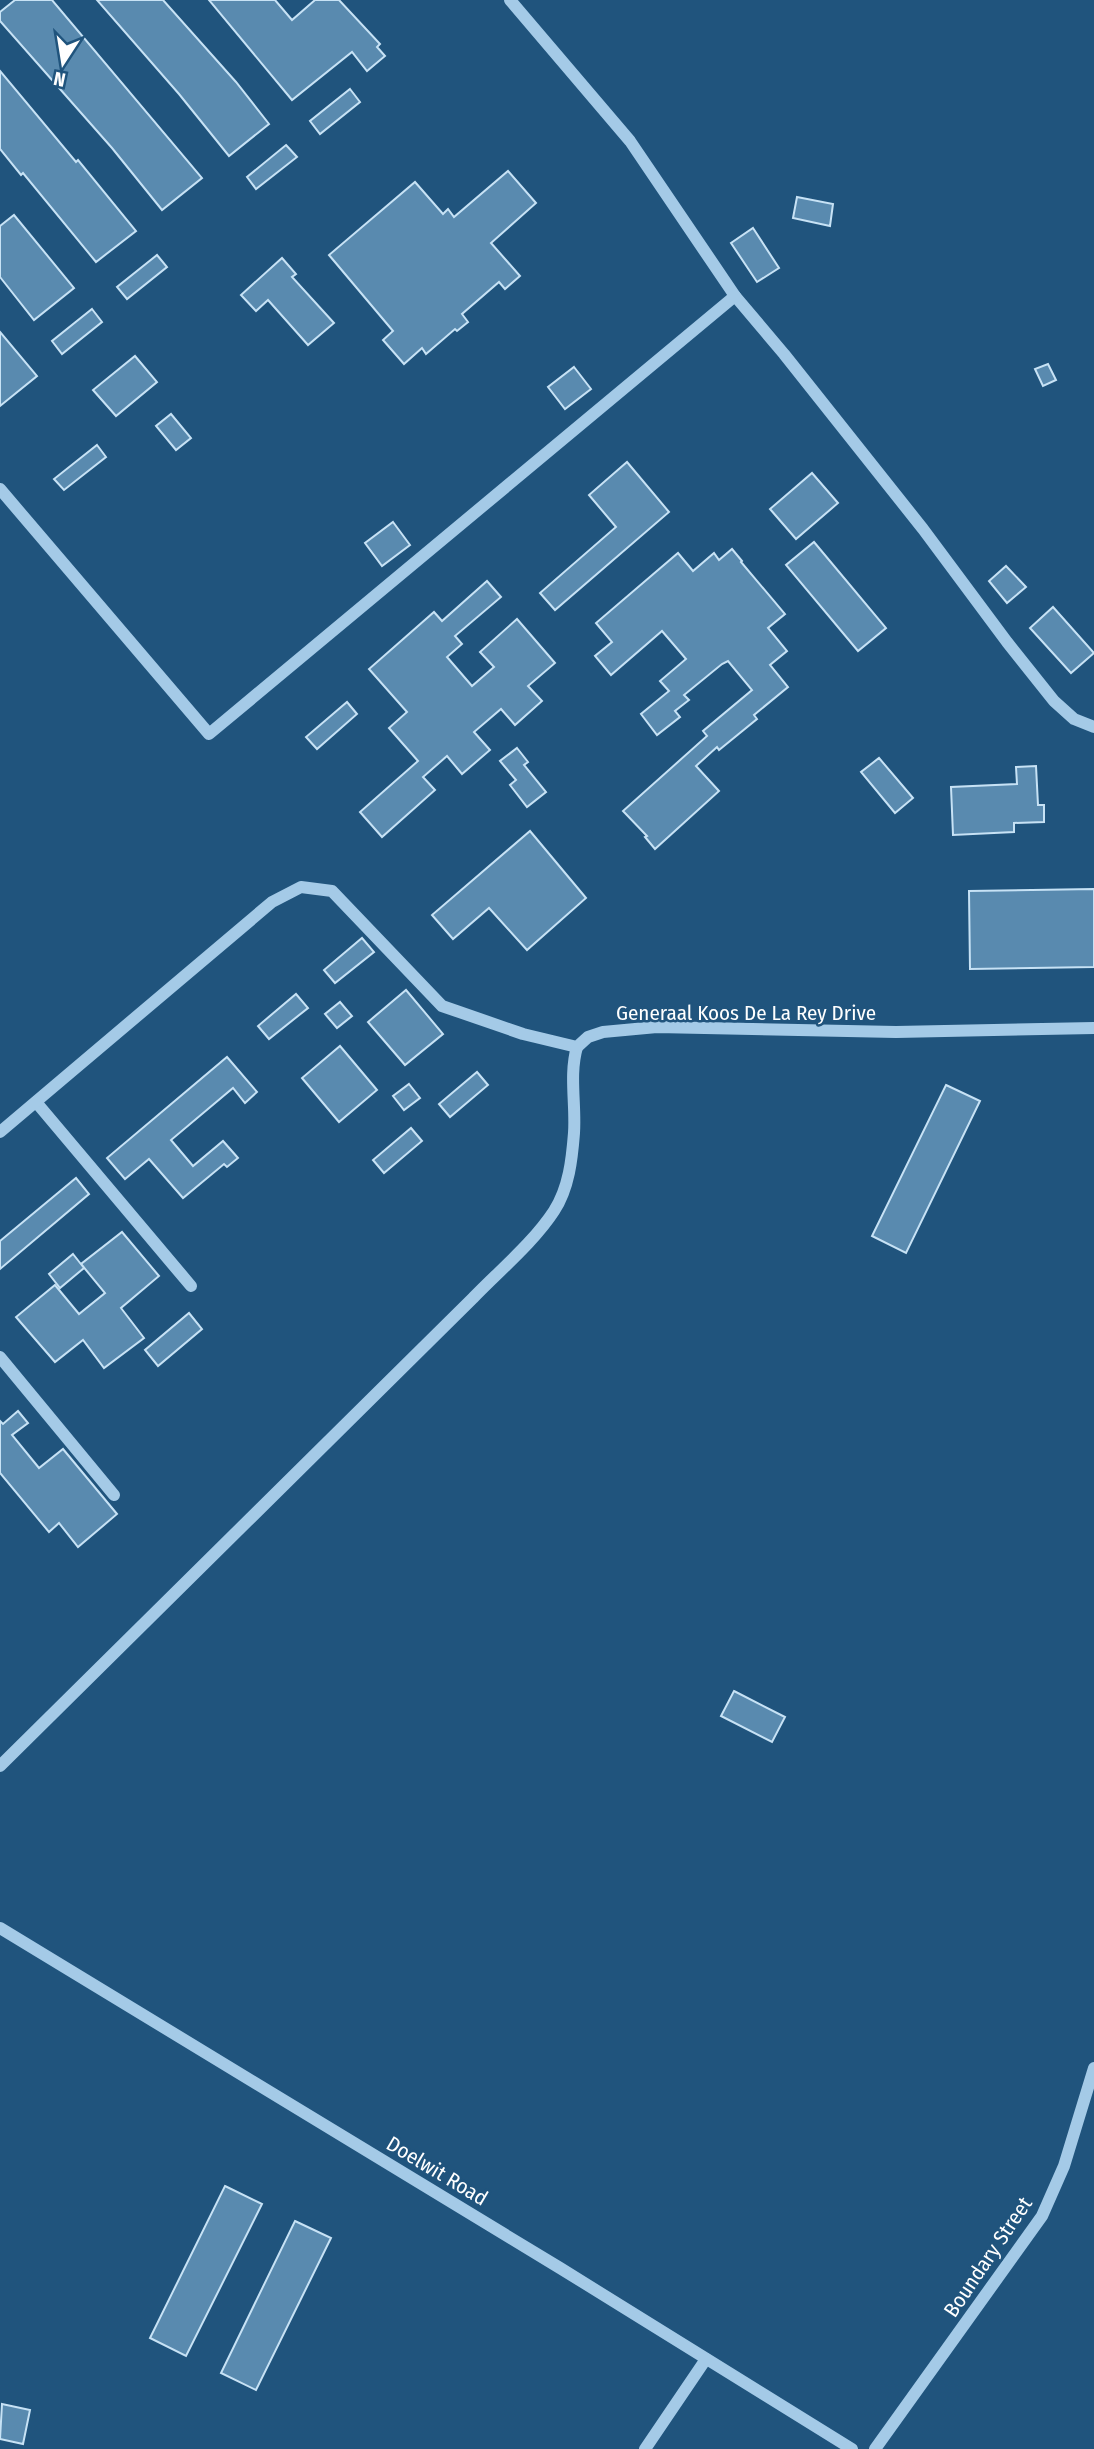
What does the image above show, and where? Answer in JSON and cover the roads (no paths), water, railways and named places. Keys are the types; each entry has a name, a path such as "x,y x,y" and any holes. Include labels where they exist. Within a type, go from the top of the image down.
{"street":[{"path":"510,0 630,141 735,296 907,509 1054,701 1074,719 1094,727"},
{"path":"0,489 209,734 735,296"},
{"path":"0,1132 272,902 301,887 332,891 442,1006 523,1034 578,1047 573,1060 574,1131 568,1179 555,1210 536,1233 0,1766"},
{"name":"Generaal Koos De La Rey Drive","path":"578,1047 588,1037 603,1032 657,1027 896,1032 1094,1028"},
{"path":"36,1102 191,1286"},
{"path":"0,1357 114,1495"},
{"name":"Doelwit Road","path":"0,1928 852,2449"},
{"name":"Boundary Street","path":"875,2449 1042,2216 1064,2166 1094,2068"},
{"path":"645,2449 706,2359"}]}
